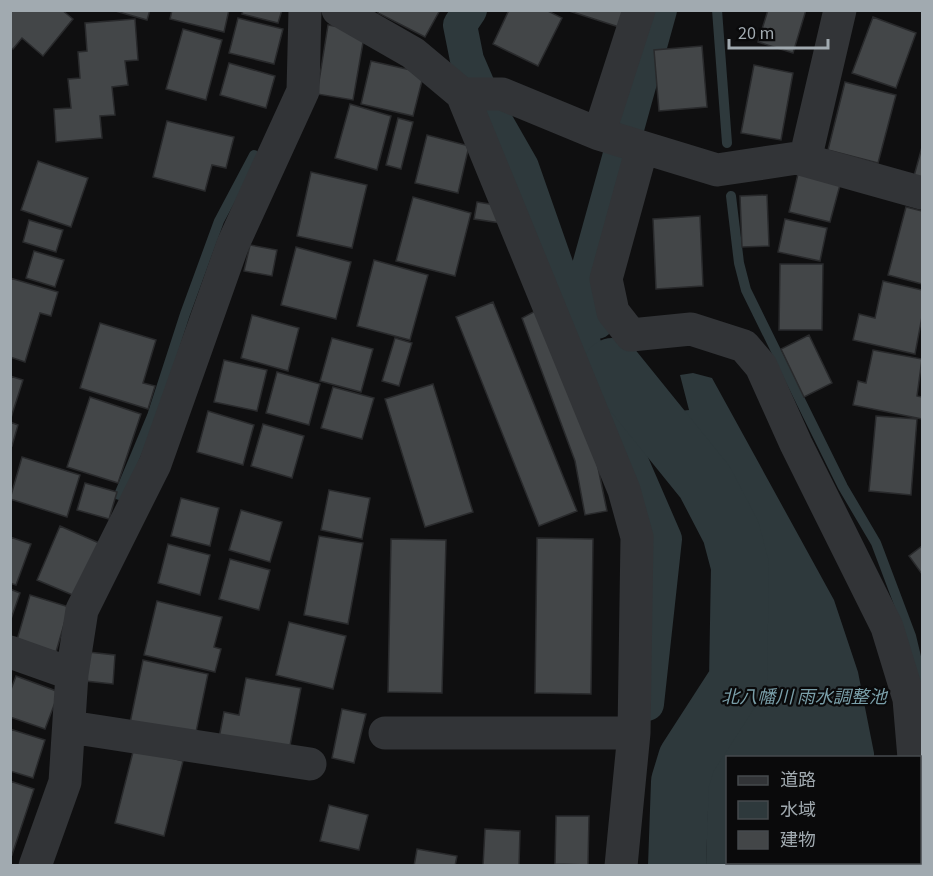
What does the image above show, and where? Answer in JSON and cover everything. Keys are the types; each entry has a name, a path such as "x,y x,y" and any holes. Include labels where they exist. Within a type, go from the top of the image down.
{"street":[{"path":"34,866 65,782 72,674 82,610 155,464 233,244 303,91 305,10"},
{"path":"338,10 413,53 462,94 624,490 637,537 634,733 621,866"},
{"path":"639,10 621,141 606,279 613,312 631,335 691,329 744,346 761,366 796,444 887,627 909,699 914,756"},
{"path":"805,160 840,10"},
{"path":"462,94 502,94 621,141 717,170 797,158 922,193"},
{"path":"10,652 72,674"},
{"path":"70,727 310,764"},
{"path":"385,733 634,733"}],"water":[{"name":"北八幡川 雨水調整池","path":"693,373 712,378 834,600 858,672 874,753 874,756 726,756 726,864 894,865 706,865 709,740 726,703 746,686 752,642 755,573 734,485 693,432 685,430 680,411 689,410 680,375"}],"building":[{"path":"10,10 62,10 73,19 43,56 22,38 13,49 10,47"},
{"path":"112,10 150,10 147,20"},
{"path":"172,10 229,10 224,32 170,19"},
{"path":"243,10 282,10 278,23 242,14"},
{"path":"379,10 440,10 425,37 378,13"},
{"path":"509,10 546,10 562,18 538,66 493,44"},
{"path":"566,10 627,10 622,28"},
{"path":"768,10 806,10 793,53 758,42"},
{"path":"873,17 916,33 896,88 852,73"},
{"path":"238,18 283,29 274,64 229,53"},
{"path":"135,19 138,60 125,61 128,85 112,87 115,115 100,116 102,138 56,142 54,109 71,108 68,79 80,78 78,52 87,51 85,23"},
{"path":"328,25 365,31 353,100 317,94"},
{"path":"183,29 222,40 206,100 166,89"},
{"path":"702,46 707,107 659,111 654,50"},
{"path":"371,61 424,73 413,116 361,104"},
{"path":"229,63 275,76 266,108 220,95"},
{"path":"754,65 793,73 781,140 741,133"},
{"path":"845,82 896,95 878,163 828,150"},
{"path":"350,104 391,116 377,170 335,158"},
{"path":"398,118 413,122 401,169 386,165"},
{"path":"167,121 234,137 226,168 212,165 205,191 153,177"},
{"path":"427,135 469,146 458,193 415,183"},
{"path":"922,147 922,178 914,176"},
{"path":"38,161 88,178 71,227 21,210"},
{"path":"311,172 367,185 352,248 297,236"},
{"path":"798,174 840,185 830,222 789,212"},
{"path":"767,195 769,246 742,247 740,196"},
{"path":"413,197 471,213 455,276 396,261"},
{"path":"477,202 496,205 501,223 474,219"},
{"path":"906,207 922,211 922,284 888,275"},
{"path":"700,216 703,286 656,289 653,219"},
{"path":"785,219 827,228 820,261 778,252"},
{"path":"29,220 63,230 56,252 23,242"},
{"path":"250,245 277,250 272,276 244,271"},
{"path":"296,247 351,262 336,319 281,305"},
{"path":"34,251 64,260 55,287 26,278"},
{"path":"374,260 428,275 410,340 357,326"},
{"path":"780,264 823,264 822,330 779,330"},
{"path":"10,278 58,292 51,316 40,313 25,362 10,357"},
{"path":"883,281 922,290 922,317 915,354 853,340 859,314 875,318"},
{"path":"493,302 577,511 539,526 456,317"},
{"path":"539,309 595,453 607,511 585,515 575,461 522,318"},
{"path":"252,315 299,328 288,371 241,358"},
{"path":"100,323 156,340 143,383 155,386 148,409 80,388"},
{"path":"809,335 832,383 804,397 781,349"},
{"path":"332,338 373,349 361,392 320,381"},
{"path":"395,338 412,343 399,386 382,381"},
{"path":"873,350 922,359 917,396 922,397 922,419 853,405 858,381 866,383"},
{"path":"224,360 267,370 257,411 214,402"},
{"path":"277,372 320,384 309,425 266,413"},
{"path":"10,376 23,380 10,421"},
{"path":"433,384 473,512 425,527 385,399"},
{"path":"333,387 374,398 362,439 321,428"},
{"path":"90,397 141,414 118,483 67,467"},
{"path":"208,411 254,425 243,465 197,452"},
{"path":"876,416 917,419 911,495 869,491"},
{"path":"10,422 18,425 12,446 10,445"},
{"path":"263,424 304,436 292,478 251,466"},
{"path":"22,457 80,475 67,517 10,499"},
{"path":"85,483 117,492 109,519 77,510"},
{"path":"329,490 370,498 362,539 321,530"},
{"path":"181,498 219,508 210,546 171,536"},
{"path":"241,510 282,522 270,562 229,550"},
{"path":"60,526 99,543 75,596 37,580"},
{"path":"319,536 363,543 348,624 304,615"},
{"path":"10,537 31,544 16,585 10,583"},
{"path":"537,538 593,539 591,694 535,693"},
{"path":"391,539 446,540 442,693 388,692"},
{"path":"168,544 210,555 200,595 158,583"},
{"path":"922,546 922,574 909,556"},
{"path":"230,559 270,570 259,610 219,599"},
{"path":"10,589 20,593 10,622"},
{"path":"30,595 69,607 56,652 17,640"},
{"path":"157,601 222,617 214,647 221,649 215,672 144,655"},
{"path":"289,622 346,636 333,689 276,675"},
{"path":"88,652 115,655 113,684 85,681"},
{"path":"143,660 208,674 195,737 130,723"},
{"path":"16,676 59,692 45,729 10,717 10,692"},
{"path":"246,678 301,688 289,751 219,738 224,712 239,715"},
{"path":"342,709 366,714 354,763 332,758"},
{"path":"10,729 45,740 33,778 10,771"},
{"path":"134,748 183,761 164,836 115,823"},
{"path":"10,781 34,789 12,855 10,854"},
{"path":"329,805 368,815 359,850 320,841"},
{"path":"556,816 589,816 588,865 555,864"},
{"path":"485,829 520,831 519,866 483,866"},
{"path":"417,849 457,856 455,866 414,866"}],"waterway":[{"path":"470,10 460,25 467,60 486,104 522,167 599,387 665,539 647,704"},
{"path":"597,322 584,284 660,10"},
{"path":"717,10 727,143"},
{"path":"119,495 152,416 185,314 219,221 254,155"},
{"path":"731,196 739,263 746,290 843,487 876,543 911,636 922,682"},
{"path":"612,367 705,482 731,532 740,566 738,680 687,759 680,782 677,866"}]}
